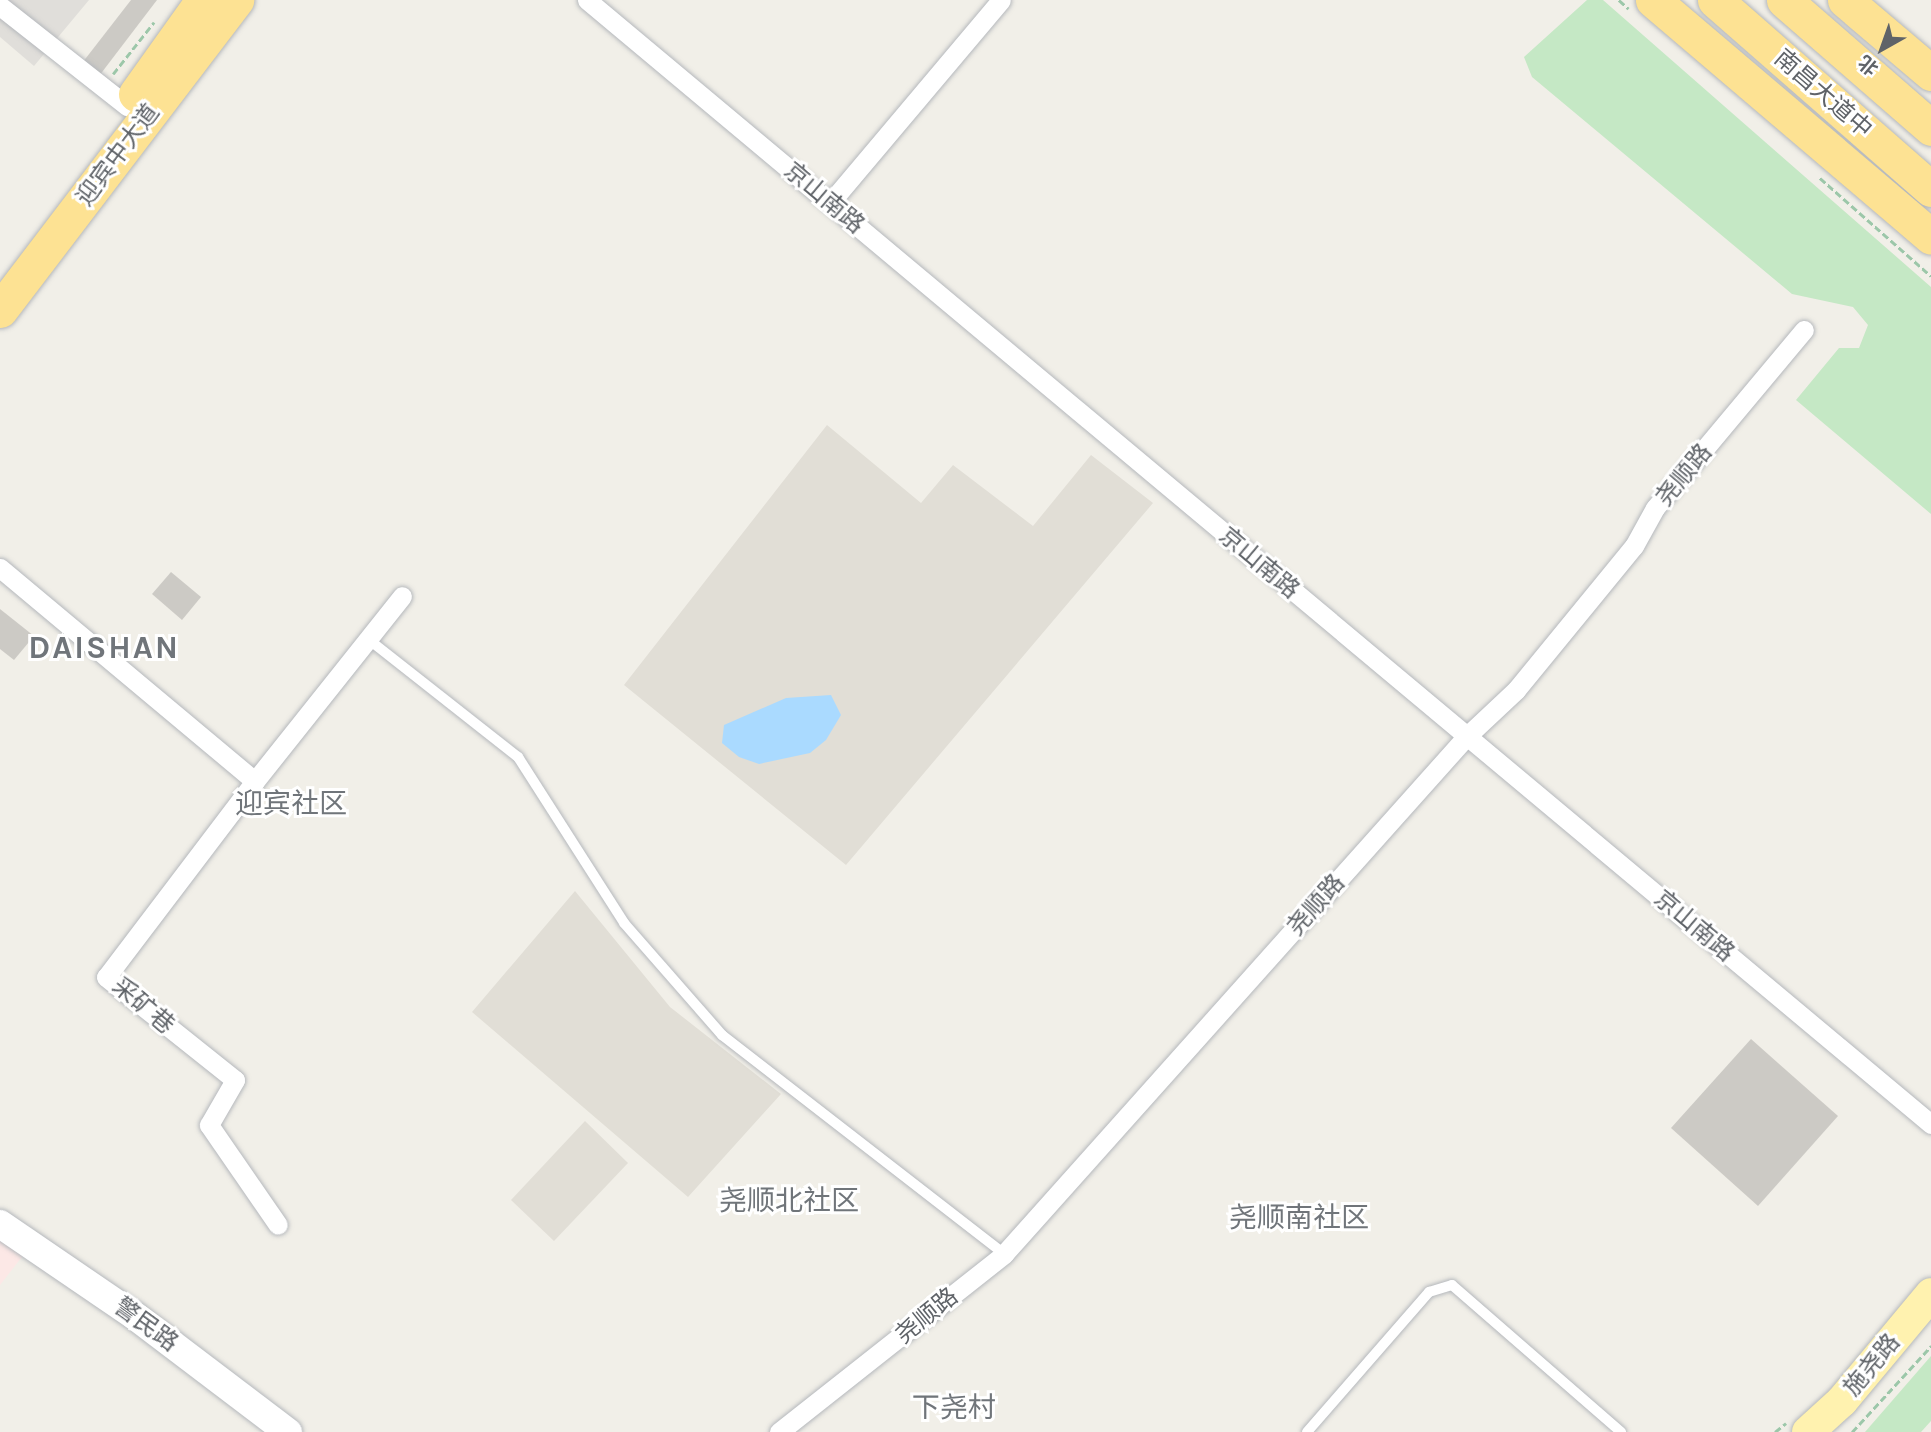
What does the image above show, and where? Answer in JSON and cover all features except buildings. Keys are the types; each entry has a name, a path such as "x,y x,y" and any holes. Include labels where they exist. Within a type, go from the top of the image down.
{"highway":[{"name":"迎宾中大道","path":"0,275 115,97 203,0"},
{"name":"迎宾中大道","path":"0,310 236,0"},
{"path":"1653,0 1931,237"},
{"path":"1701,0 1768,46"},
{"name":"南昌大道中","path":"1714,0 1931,189"},
{"name":"南昌大道中","path":"1784,0 1931,128"},
{"path":"1793,0 1832,41"},
{"path":"1845,0 1931,73"}],"main road":[{"name":"施尧路","path":"1808,1432 1842,1401 1931,1294"},
{"name":"施尧路","path":"1829,1432 1931,1320"}],"street":[{"name":"京山南路","path":"587,0 1931,1124"},
{"path":"830,203 1001,0"},
{"path":"0,6 115,97"},
{"name":"尧顺路","path":"779,1432 1004,1254 1466,737 1524,679 1634,546 1655,508 1804,330"},
{"path":"0,568 255,781"},
{"name":"采矿巷","path":"278,1225 209,1125 234,1080 106,977 255,781 402,596"},
{"name":"警民路","path":"0,1224 135,1316 288,1432"}],"lane":[{"path":"368,639 518,757 624,923 722,1035 1004,1254"},
{"path":"1307,1432 1429,1292 1452,1285 1621,1432"}],"path":[{"path":"115,97 163,11"},
{"path":"1852,1432 1931,1346"}],"shaded area":[{"path":"0,0 89,0 34,66 0,37"},
{"path":"827,425 921,503 953,465 1033,526 1091,455 1153,503 846,865 624,685"},
{"path":"575,891 670,1007 781,1094 688,1197 472,1012"},
{"path":"585,1121 628,1163 554,1241 511,1200"},
{"path":"0,1238 25,1253 0,1285"}],"green space":[{"path":"1587,0 1603,0 1931,287 1931,514 1796,400 1839,348 1859,348 1868,325 1853,307 1792,294 1532,77 1524,57"},
{"path":"1931,1356 1931,1421 1921,1432 1865,1432"}],"water":[{"path":"831,695 841,715 826,740 810,753 759,764 739,757 722,743 724,725 786,698"}],"district":[{"name":"DAISHAN","path":"104,648"},
{"name":"迎宾社区","path":"291,804"},
{"name":"尧顺北社区","path":"789,1201"},
{"name":"尧顺南社区","path":"1299,1218"},
{"name":"下尧村","path":"954,1408"}]}
